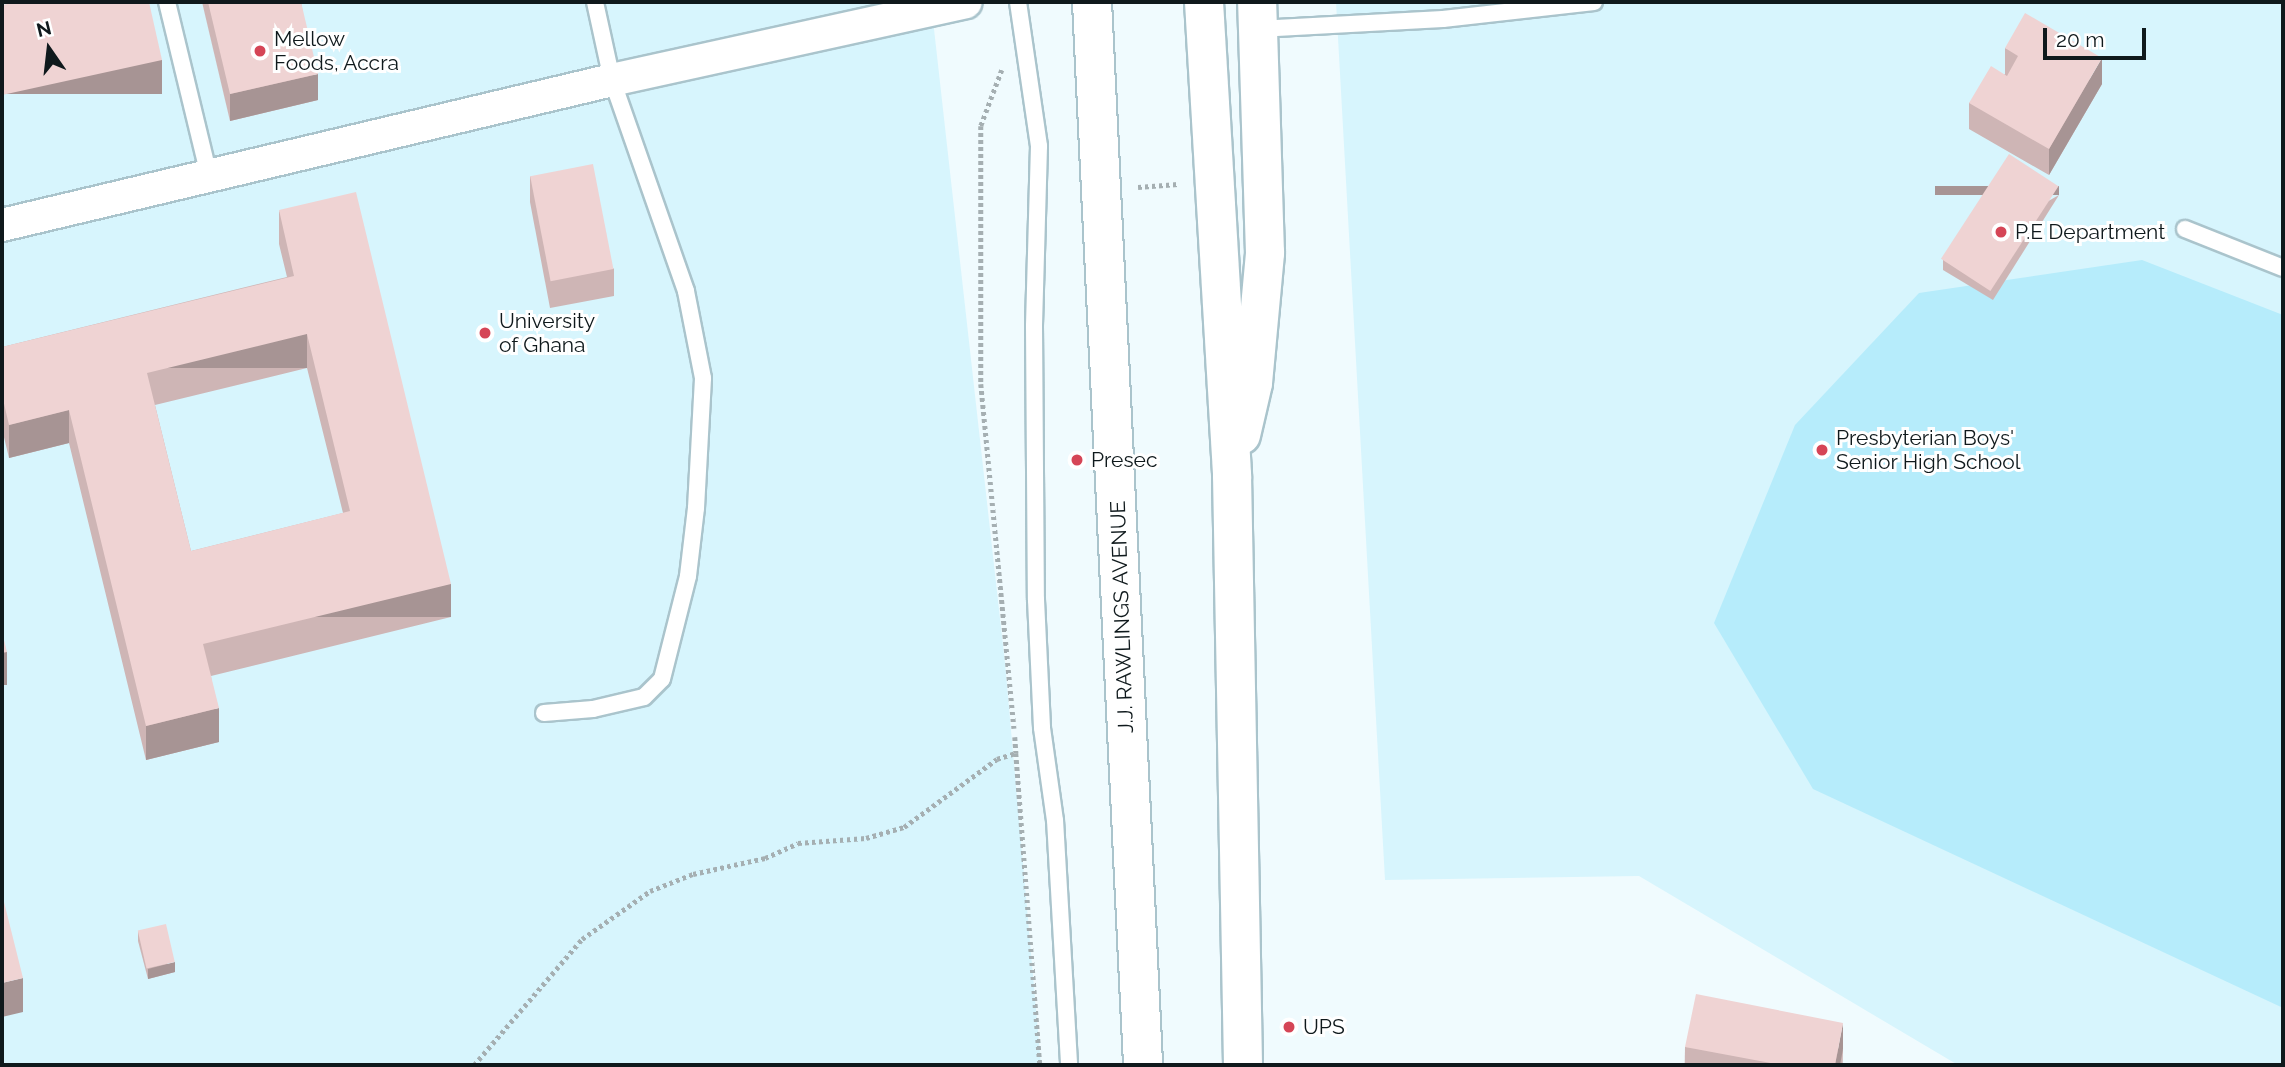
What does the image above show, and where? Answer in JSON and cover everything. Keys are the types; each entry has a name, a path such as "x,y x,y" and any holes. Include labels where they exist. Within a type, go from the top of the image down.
{"highway":[{"name":"J.J. RAWLINGS AVENUE","path":"1092,2 1143,1065"},
{"path":"1204,2 1232,475 1243,1065"},
{"path":"1232,475 1253,383 1265,253 1257,15"}],"street":[{"path":"2,225 612,80 948,4"}],"lane":[{"path":"167,2 209,175"},
{"path":"544,713 593,709 644,697 662,679 688,576 695,522 703,377 686,291 612,80 595,2"},
{"path":"1018,2 1040,146 1034,326 1035,600 1042,728 1055,820 1069,1065"},
{"path":"1257,15 1443,19 1594,2"},
{"path":"2185,229 2283,268"}],"path":[{"path":"1023,36 1004,65 981,126 981,384 1016,753 1040,1065"},
{"path":"474,1065 582,939 650,891 693,874 765,858 798,844 866,838 904,827 996,759 1016,753"}],"shaded area":[{"name":"University of Ghana","path":"2,2 931,2 1005,663 1041,1065 2,1065"},
{"name":"Presbyterian Boys' Senior High School","path":"1336,2 2283,2 2283,1065 1958,1065 1639,876 1385,880"},
{"path":"2142,260 2283,315 2281,1007 1813,789 1714,623 1795,425 1919,293"}],"building":[{"path":"18,2 149,2 162,60 2,95 2,5"},
{"name":"Mellow Foods, Accra","path":"208,2 301,2 318,74 230,94"},
{"path":"2025,13 2102,58 2049,149 1969,103 1991,66 2007,76 2018,56 2005,48"},
{"name":"P.E Department","path":"2009,154 2058,186 1990,291 1941,259"},
{"path":"593,164 613,269 551,281 530,176"},
{"path":"356,192 451,584 203,644 219,708 146,726 69,410 9,425 2,395 2,347 294,276 279,210","holes":["307,334 350,511 191,551 147,373"]},
{"path":"2,632 7,652 2,653"},
{"path":"2,894 23,978 2,983"},
{"path":"166,924 175,962 147,969 138,931"},
{"path":"1696,994 1843,1023 1835,1065 1781,1065 1685,1047"}],"place":[{"name":"Mellow Foods, Accra","path":"260,51"},
{"name":"P.E Department","path":"2001,232"},
{"name":"University of Ghana","path":"485,333"},
{"name":"Presbyterian Boys' Senior High School","path":"1822,450"},
{"name":"Presec","path":"1077,460"},
{"name":"UPS","path":"1289,1027"}]}
